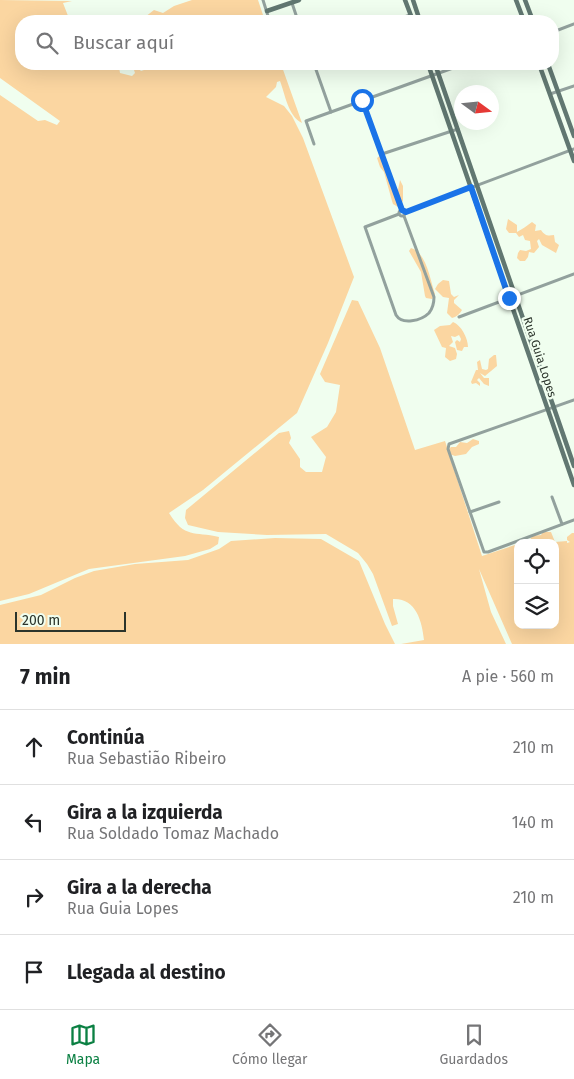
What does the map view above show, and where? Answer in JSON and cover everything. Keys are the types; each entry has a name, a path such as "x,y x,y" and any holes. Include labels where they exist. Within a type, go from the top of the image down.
{"main road":[{"path":"267,14 299,0"},
{"path":"405,0 410,15"},
{"path":"413,0 418,15"},
{"path":"516,0 522,15"},
{"path":"525,0 531,15"},
{"name":"Rua Guia Lopes","path":"430,70 574,486"},
{"name":"Rua Guia Lopes","path":"437,70 454,118"},
{"path":"541,70 572,150 574,161"},
{"path":"550,70 574,136"},
{"name":"Rua Guia Lopes","path":"458,130 574,466"},
{"path":"568,469 574,466"}],"street":[{"path":"263,0 267,14"},
{"path":"292,3 296,15"},
{"path":"559,30 574,24"},
{"path":"316,70 331,112"},
{"path":"314,144 306,122 447,70"},
{"path":"550,94 574,86"},
{"path":"362,100 402,213 434,297 434,306 428,314 417,320 404,321 400,320 396,315 365,227 402,213 471,187 572,150"},
{"path":"382,154 454,130"},
{"path":"459,317 574,274"},
{"path":"574,400 449,444 448,449 484,552 574,520"},
{"path":"552,497 562,524"},
{"path":"470,512 499,502"}],"shaded area":[{"path":"0,0 72,1 63,3 68,15 15,15 15,70 120,70 120,73 132,76 135,73 134,70 283,70 302,123 297,120 290,110 280,81 277,82 276,87 266,97 284,106 292,116 303,138 354,277 328,343 297,413 203,490 169,513 180,527 185,530 219,537 218,544 210,549 185,556 89,569 29,594 0,601 0,95 38,121 45,120 57,125 60,121 0,78"},
{"path":"192,0 258,0 263,15 148,15 154,10 163,13 174,6"},
{"path":"381,155 385,157 389,175 395,187 398,190 400,180 403,186 403,201 398,207 393,204 384,172 377,158"},
{"path":"508,219 517,225 517,232 532,222 536,225 535,231 541,230 547,235 554,235 555,242 559,245 556,253 542,245 539,239 537,241 539,247 534,253 529,252 525,261 520,261 517,258 518,253 520,250 526,251 531,249 530,241 525,240 523,235 519,237 516,233 509,233 506,229"},
{"path":"411,248 421,255 427,268 435,294 432,299 425,296 421,272 409,251"},
{"path":"443,280 449,281 451,294 454,297 459,295 454,300 454,303 462,310 452,318 447,313 449,298 443,297 435,289"},
{"path":"352,300 358,301 380,348 415,450 445,441 448,450 451,447 456,447 460,442 467,443 473,439 479,441 479,444 472,447 466,454 455,456 449,454 482,556 514,545 514,629 559,629 559,542 570,542 567,540 567,537 574,533 574,644 512,644 479,569 491,612 506,644 401,644 424,640 422,625 416,612 407,602 393,599 398,624 392,626 373,574 367,564 358,553 326,534 267,535 218,532 188,525 185,518 186,510 279,433 289,431 291,438 289,443 300,459 300,467 306,472 322,472 326,457 311,437 327,427 336,412 340,385 325,382 320,374"},
{"path":"453,322 464,332 468,347 464,347 462,351 457,350 455,342 457,340 460,342 461,339 459,335 451,336 453,342 449,346 455,348 457,354 456,359 450,361 445,357 446,348 442,347 434,330 440,326 450,325"},
{"path":"496,355 497,366 485,376 480,373 484,378 489,378 489,386 484,384 479,378 477,380 480,386 476,383 472,384 471,382 476,370 478,370 477,362 480,360 482,369 486,370 488,369 489,359"},
{"path":"544,530 551,532 554,539 530,539 532,536 541,535"},
{"path":"275,538 321,539 359,561 395,644 0,644 0,605 41,595 94,571 135,564 188,560 219,549 231,541"}],"route":[{"path":"362,100 402,210 406,212 471,187 509,298"}]}
